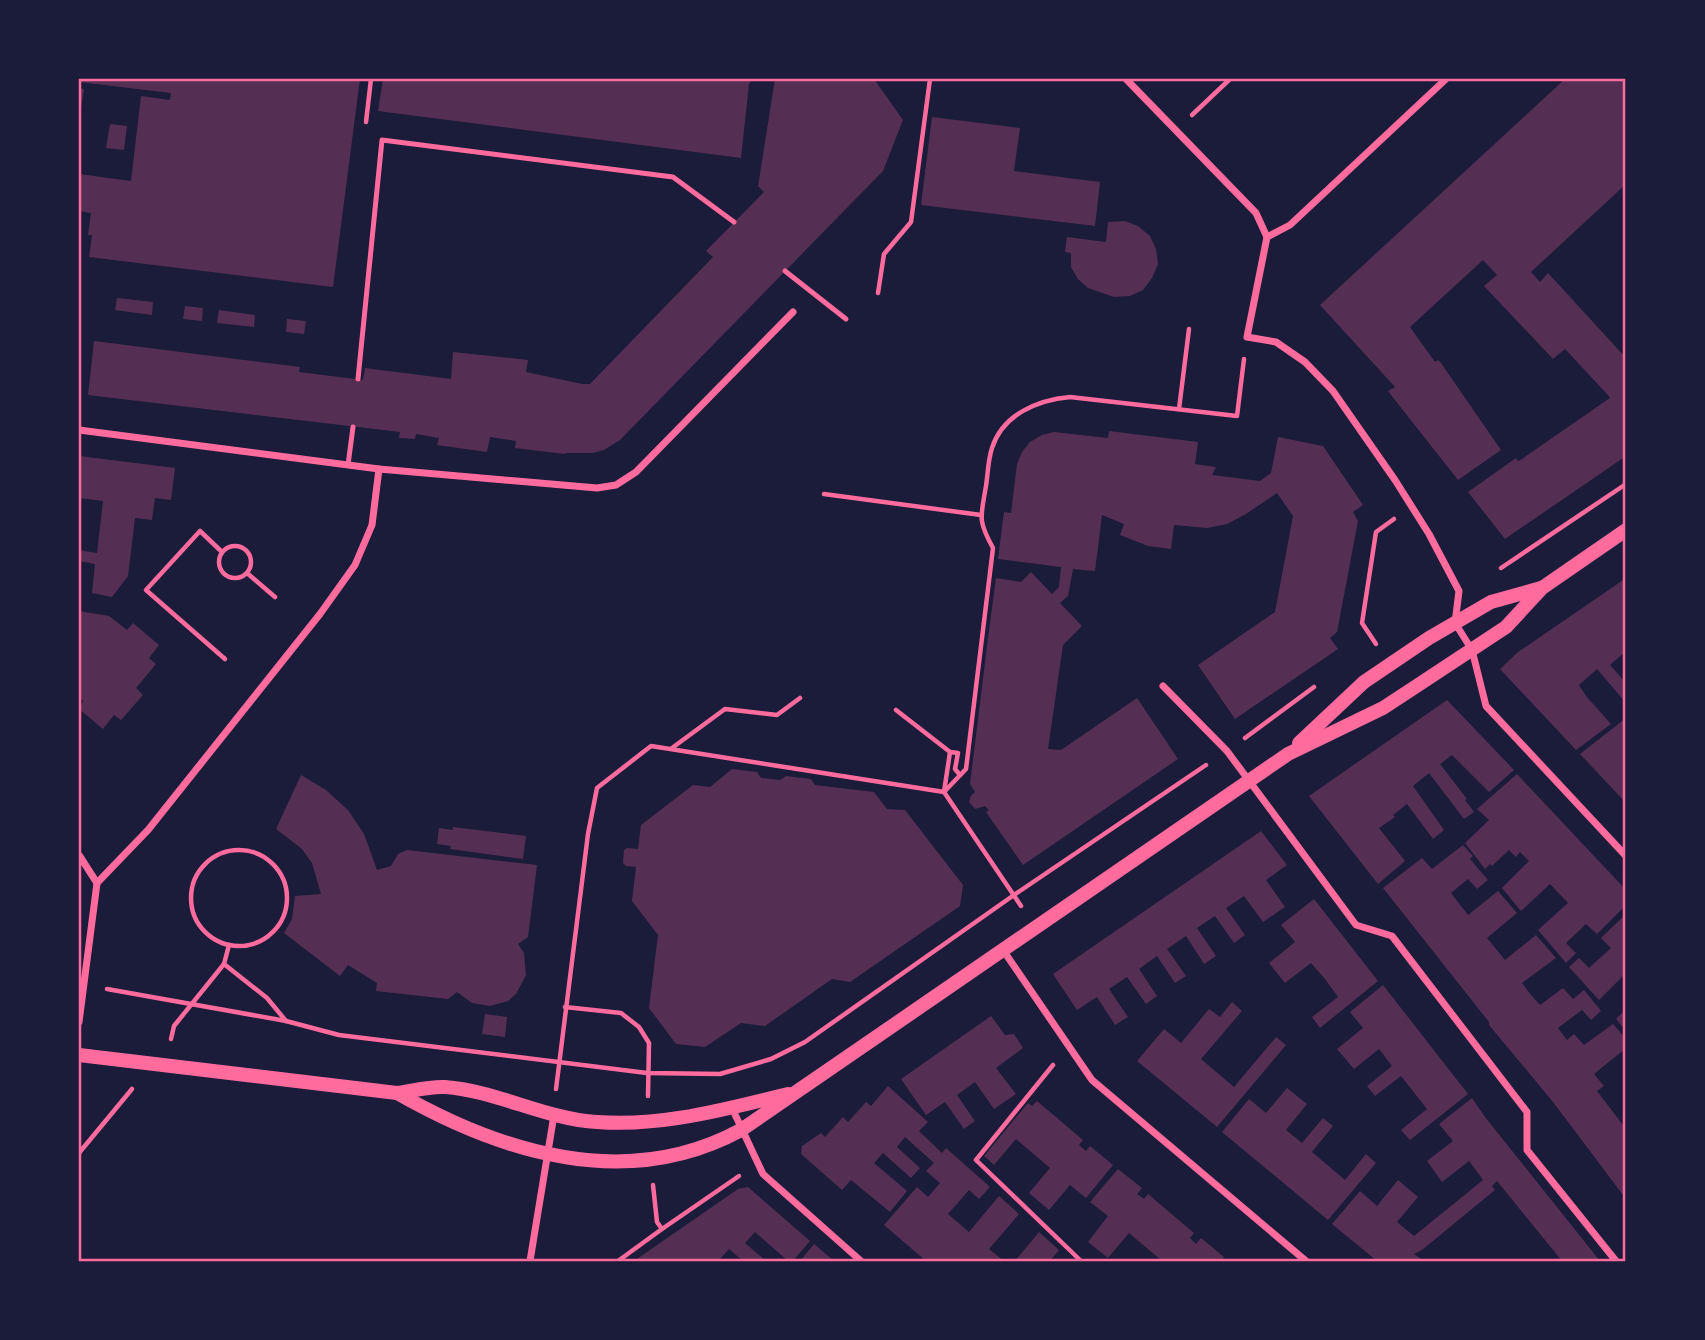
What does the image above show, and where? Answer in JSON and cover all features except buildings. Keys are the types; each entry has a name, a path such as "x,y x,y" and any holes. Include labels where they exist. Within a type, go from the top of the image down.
{"main road":[{"path":"397,1093 436,1115 477,1133 549,1156 594,1161 650,1160 686,1154 722,1141 1248,780 1288,754 1383,708 1472,650 1506,626 1542,588 1626,530"},
{"path":"1288,754 1364,682 1429,638 1491,602 1542,588"},
{"path":"79,1055 397,1093 442,1087 475,1092 554,1114 596,1122 649,1122 688,1118 796,1092"}],"street":[{"path":"1126,79 1256,213 1267,237 1247,337 1276,342 1305,362 1333,391 1412,506 1459,591 1455,623 1472,650 1486,706 1626,856"},
{"path":"1267,237 1290,225 1446,79"},
{"path":"79,430 379,469 597,488 616,485 636,472 793,312"},
{"path":"79,1022 97,883 148,830 320,614 355,565 372,525 379,469"},
{"path":"1163,686 1227,751 1356,925 1392,936 1527,1112 1527,1150 1616,1261"},
{"path":"79,855 97,883"},
{"path":"1003,950 1092,1080 1306,1261"},
{"path":"732,1108 763,1174 861,1261"},
{"path":"530,1261 554,1114"}],"lane":[{"path":"358,379 382,140 673,177 734,222"},
{"path":"785,271 846,319"},
{"path":"348,465 353,427"}],"path":[{"path":"878,293 884,254 911,222 930,79"},
{"path":"1177,130 1230,79"},
{"path":"1180,409 1189,329"},
{"path":"944,792 966,769 993,548 981,527 981,515 992,449 999,433 1027,408 1046,400 1070,397 1237,416 1247,337"},
{"path":"1459,591 1510,564 1626,484"},
{"path":"824,494 981,515"},
{"path":"1364,650 1375,642 1362,623 1376,532 1412,506"},
{"path":"222,552 200,531 146,590 225,659"},
{"path":"231,546 246,549 252,564 247,573 238,579 227,577 219,568 222,552 231,546"},
{"path":"247,573 275,597"},
{"path":"83,985 286,1021 339,1035 558,1063 647,1073 720,1074 748,1068 788,1052 1227,751 1322,681"},
{"path":"671,748 725,709 777,715 800,698"},
{"path":"895,710 950,752 958,754 955,769 960,775"},
{"path":"558,1063 588,834 597,788 651,746 944,792"},
{"path":"950,752 944,792 1036,927"},
{"path":"244,849 260,854 273,864 283,877 287,892 286,909 281,923 271,934 251,944 229,945 202,929 194,915 191,899 193,883 201,868 213,857 228,850 244,849"},
{"path":"79,1153 170,1044 174,1026 224,964 229,945"},
{"path":"224,964 267,998 286,1021"},
{"path":"565,1007 621,1013 639,1027 649,1043 647,1073"},
{"path":"1069,1046 976,1160 1081,1261"},
{"path":"662,1230 758,1163"}]}
